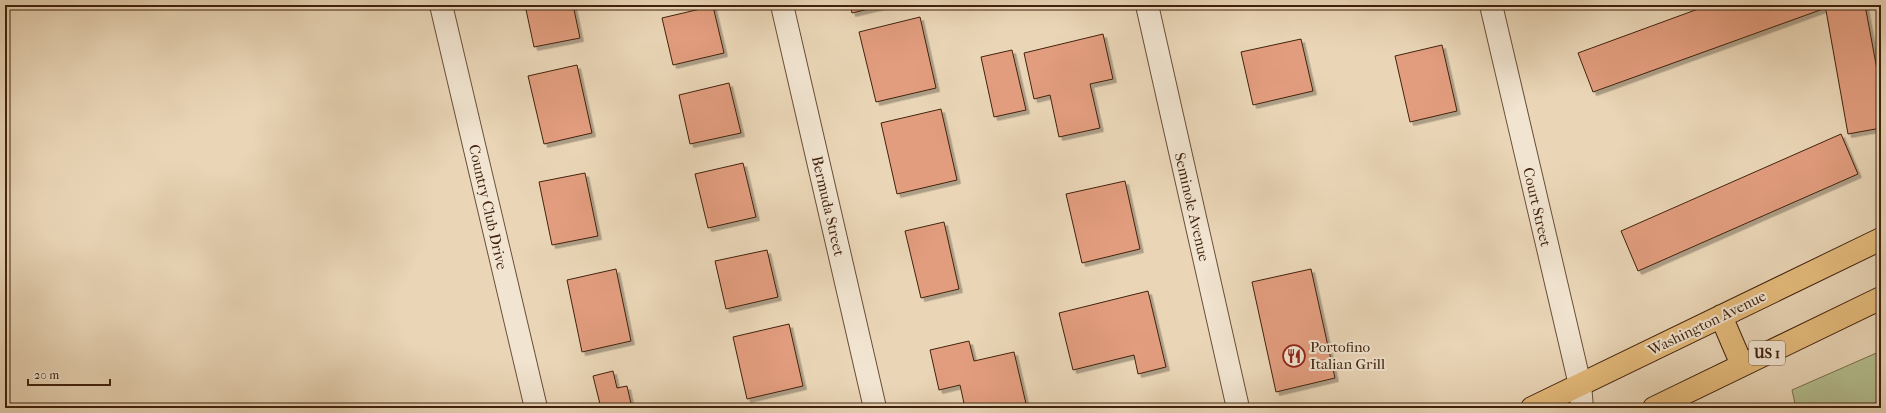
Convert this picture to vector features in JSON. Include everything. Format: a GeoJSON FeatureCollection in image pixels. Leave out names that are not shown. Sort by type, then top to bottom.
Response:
{"type":"FeatureCollection","features":[{"type":"Feature","properties":{"kind":"main road","name":"Washington Avenue"},"geometry":{"type":"LineString","coordinates":[[1532,408],[1881,239]]}},
{"type":"Feature","properties":{"kind":"main road","name":"US 1"},"geometry":{"type":"LineString","coordinates":[[1654,408],[1881,298]]}},
{"type":"Feature","properties":{"kind":"main road"},"geometry":{"type":"LineString","coordinates":[[1721,316],[1742,365]]}},
{"type":"Feature","properties":{"kind":"street","name":"Country Club Drive"},"geometry":{"type":"LineString","coordinates":[[440,5],[536,408]]}},
{"type":"Feature","properties":{"kind":"street","name":"Bermuda Street"},"geometry":{"type":"LineString","coordinates":[[782,5],[875,408]]}},
{"type":"Feature","properties":{"kind":"street","name":"Seminole Avenue"},"geometry":{"type":"LineString","coordinates":[[1147,5],[1238,408]]}},
{"type":"Feature","properties":{"kind":"street","name":"Court Street"},"geometry":{"type":"LineString","coordinates":[[1491,5],[1580,385],[1582,408]]}},
{"type":"Feature","properties":{"kind":"green space"},"geometry":{"type":"Polygon","coordinates":[[[1881,351],[1881,408],[1796,408],[1792,390],[1881,351]]]}},
{"type":"Feature","properties":{"kind":"building"},"geometry":{"type":"Polygon","coordinates":[[[525,5],[573,5],[580,38],[534,47],[525,5]]]}},
{"type":"Feature","properties":{"kind":"building"},"geometry":{"type":"Polygon","coordinates":[[[850,5],[886,5],[852,13],[850,5]]]}},
{"type":"Feature","properties":{"kind":"building"},"geometry":{"type":"Polygon","coordinates":[[[1709,5],[1822,5],[1823,9],[1593,92],[1578,53],[1709,5]]]}},
{"type":"Feature","properties":{"kind":"building"},"geometry":{"type":"Polygon","coordinates":[[[1825,5],[1865,5],[1881,91],[1881,128],[1848,134],[1825,5]]]}},
{"type":"Feature","properties":{"kind":"building"},"geometry":{"type":"Polygon","coordinates":[[[713,6],[724,53],[673,65],[662,18],[713,6]]]}},
{"type":"Feature","properties":{"kind":"building"},"geometry":{"type":"Polygon","coordinates":[[[920,17],[936,88],[876,102],[859,32],[920,17]]]}},
{"type":"Feature","properties":{"kind":"building"},"geometry":{"type":"Polygon","coordinates":[[[1103,34],[1113,79],[1090,84],[1100,128],[1059,137],[1050,95],[1034,99],[1024,53],[1103,34]]]}},
{"type":"Feature","properties":{"kind":"building"},"geometry":{"type":"Polygon","coordinates":[[[1301,39],[1313,91],[1253,105],[1241,52],[1301,39]]]}},
{"type":"Feature","properties":{"kind":"building"},"geometry":{"type":"Polygon","coordinates":[[[1442,45],[1457,111],[1410,122],[1395,56],[1442,45]]]}},
{"type":"Feature","properties":{"kind":"building"},"geometry":{"type":"Polygon","coordinates":[[[1012,50],[1026,110],[994,117],[981,57],[1012,50]]]}},
{"type":"Feature","properties":{"kind":"building"},"geometry":{"type":"Polygon","coordinates":[[[577,65],[592,133],[544,144],[528,76],[577,65]]]}},
{"type":"Feature","properties":{"kind":"building"},"geometry":{"type":"Polygon","coordinates":[[[729,83],[741,133],[690,144],[679,95],[729,83]]]}},
{"type":"Feature","properties":{"kind":"building"},"geometry":{"type":"Polygon","coordinates":[[[941,109],[957,180],[897,194],[881,123],[941,109]]]}},
{"type":"Feature","properties":{"kind":"building"},"geometry":{"type":"Polygon","coordinates":[[[1841,134],[1858,174],[1638,271],[1621,231],[1841,134]]]}},
{"type":"Feature","properties":{"kind":"building"},"geometry":{"type":"Polygon","coordinates":[[[743,163],[756,217],[708,228],[695,174],[743,163]]]}},
{"type":"Feature","properties":{"kind":"building"},"geometry":{"type":"Polygon","coordinates":[[[585,173],[598,236],[552,245],[539,182],[585,173]]]}},
{"type":"Feature","properties":{"kind":"building"},"geometry":{"type":"Polygon","coordinates":[[[1125,181],[1140,249],[1082,263],[1066,194],[1125,181]]]}},
{"type":"Feature","properties":{"kind":"building"},"geometry":{"type":"Polygon","coordinates":[[[944,222],[959,289],[921,298],[905,231],[944,222]]]}},
{"type":"Feature","properties":{"kind":"building"},"geometry":{"type":"Polygon","coordinates":[[[767,250],[778,297],[726,309],[715,261],[767,250]]]}},
{"type":"Feature","properties":{"kind":"building"},"geometry":{"type":"Polygon","coordinates":[[[616,269],[631,341],[582,352],[567,280],[616,269]]]}},
{"type":"Feature","properties":{"kind":"building"},"geometry":{"type":"Polygon","coordinates":[[[1311,269],[1335,378],[1276,392],[1252,282],[1311,269]]]}},
{"type":"Feature","properties":{"kind":"building"},"geometry":{"type":"Polygon","coordinates":[[[1148,291],[1166,367],[1138,374],[1134,355],[1073,370],[1059,313],[1148,291]]]}},
{"type":"Feature","properties":{"kind":"building"},"geometry":{"type":"Polygon","coordinates":[[[789,324],[803,386],[747,399],[733,337],[789,324]]]}},
{"type":"Feature","properties":{"kind":"building"},"geometry":{"type":"Polygon","coordinates":[[[969,341],[974,361],[1014,352],[1027,408],[965,408],[960,385],[939,390],[930,350],[969,341]]]}},
{"type":"Feature","properties":{"kind":"building"},"geometry":{"type":"Polygon","coordinates":[[[613,371],[617,388],[627,386],[632,408],[601,408],[593,376],[613,371]]]}},
{"type":"Feature","properties":{"kind":"place","name":"Portofino Italian Grill"},"geometry":{"type":"Point","coordinates":[1294,356]}}]}
